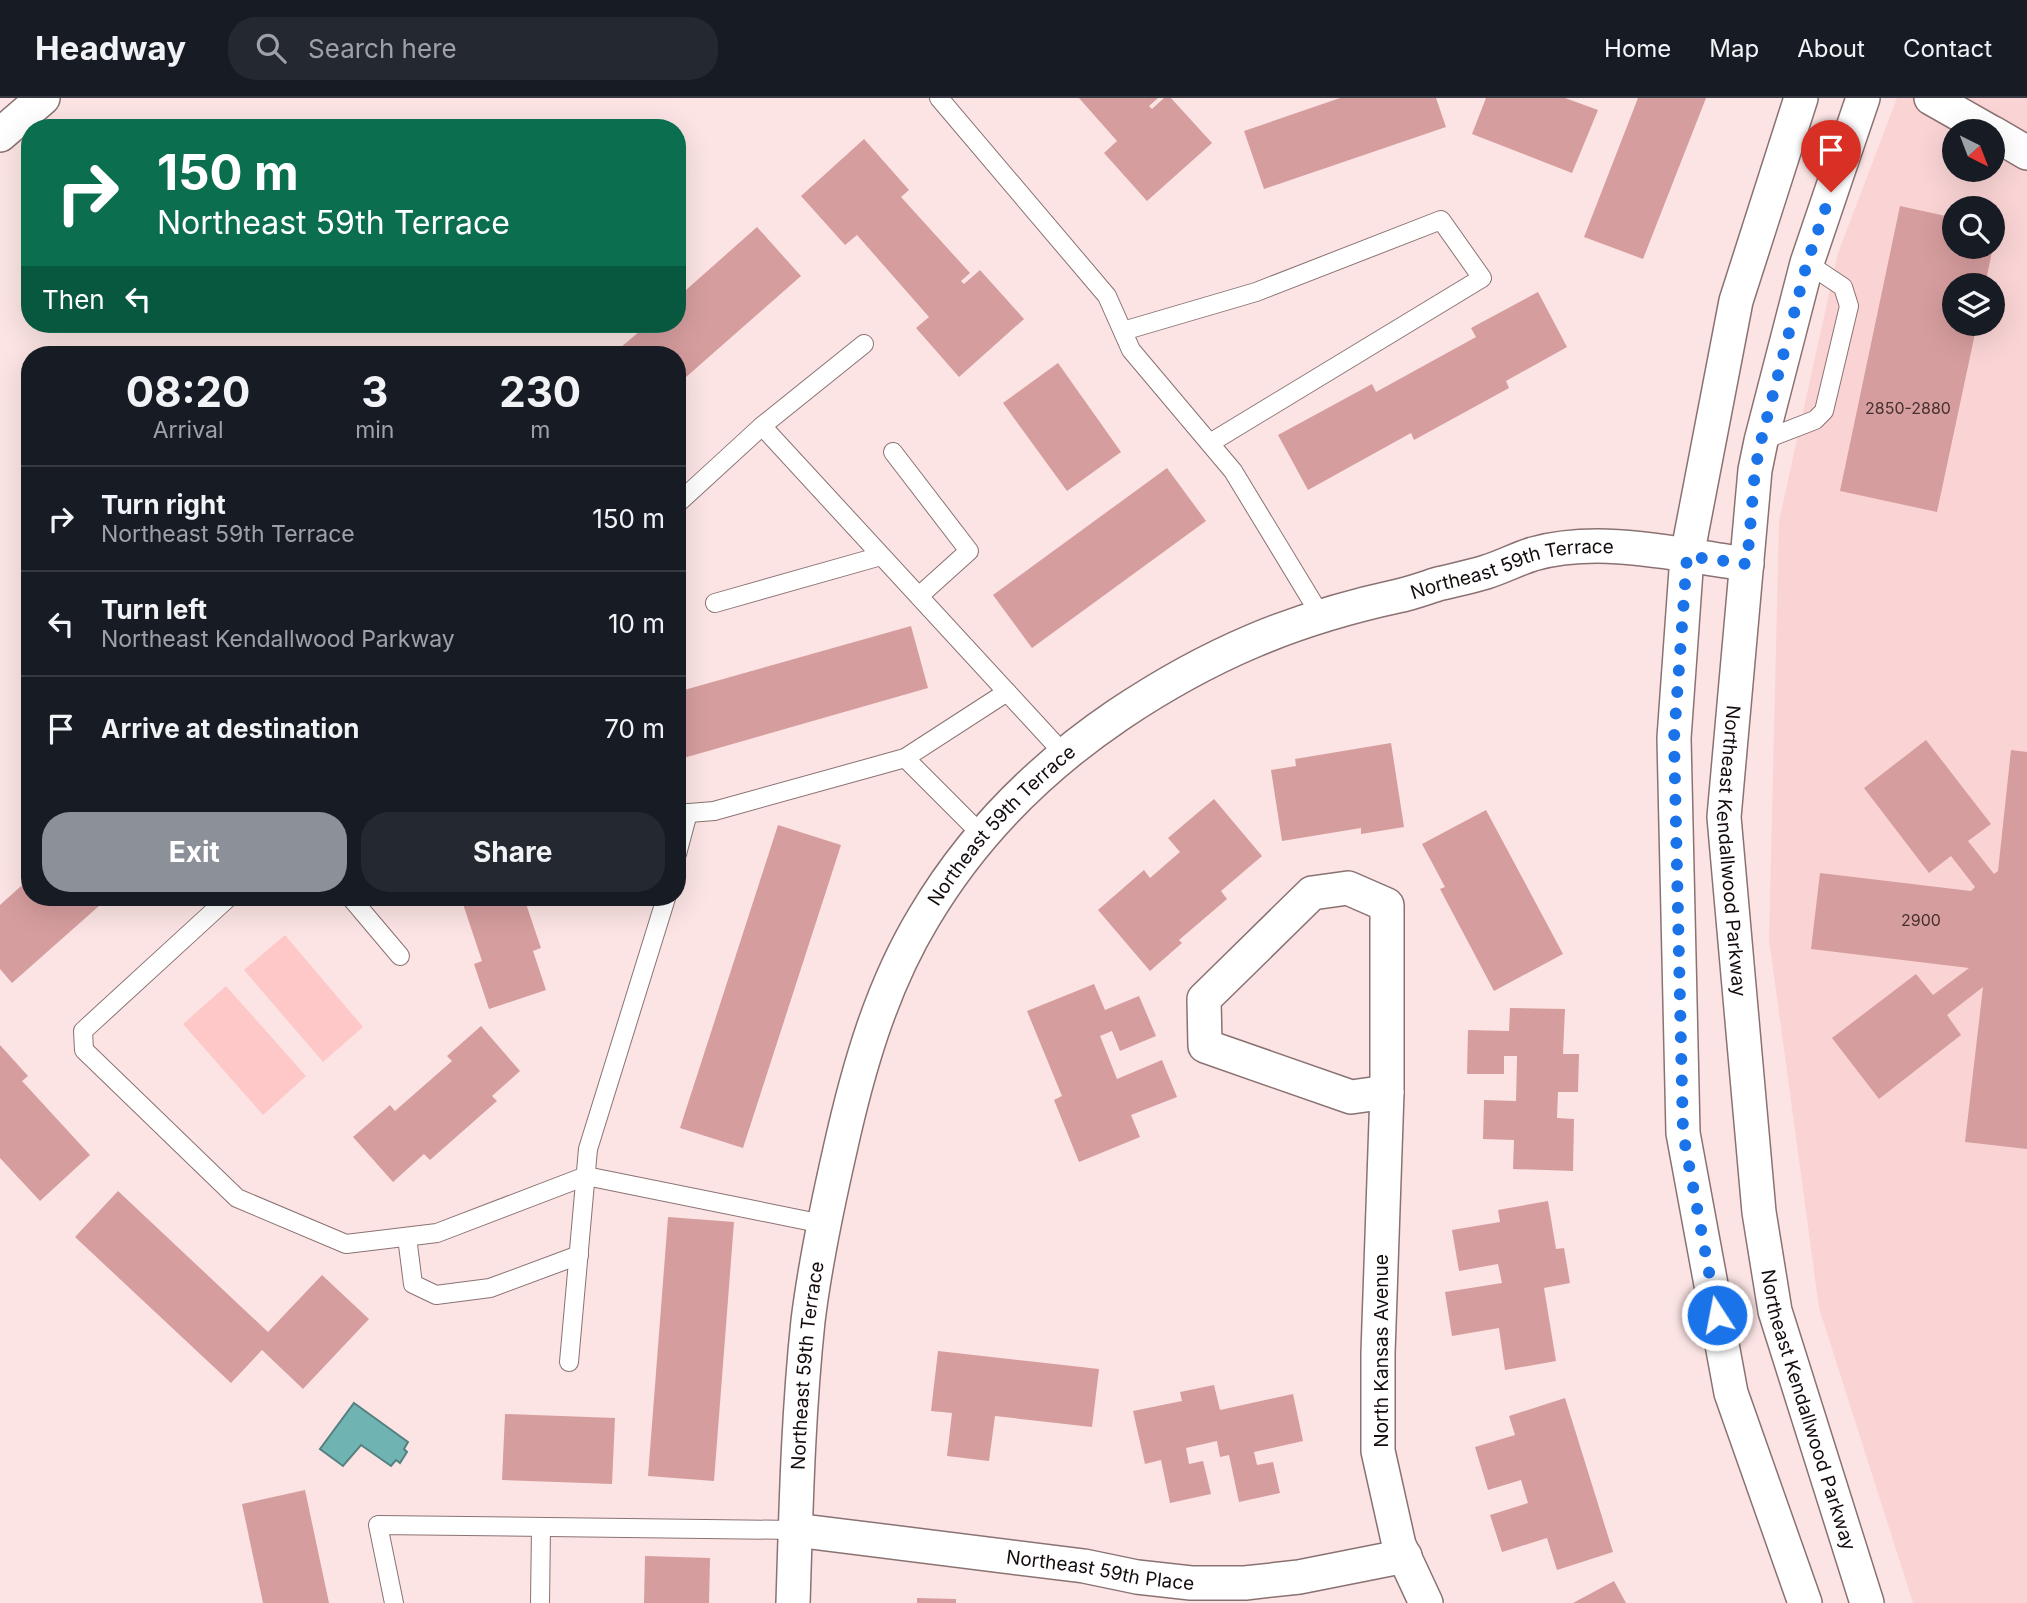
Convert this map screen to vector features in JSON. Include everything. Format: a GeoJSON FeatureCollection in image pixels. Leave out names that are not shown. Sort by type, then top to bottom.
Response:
{"type":"FeatureCollection","features":[{"type":"Feature","properties":{"kind":"street"},"geometry":{"type":"LineString","coordinates":[[0,135],[43,98]]}},
{"type":"Feature","properties":{"kind":"street"},"geometry":{"type":"LineString","coordinates":[[1801,98],[1736,301],[1687,556],[1674,738],[1683,1133],[1731,1393],[1805,1603]]}},
{"type":"Feature","properties":{"kind":"street","name":"Northeast Kendallwood Parkway"},"geometry":{"type":"LineString","coordinates":[[1863,98],[1807,263],[1755,470],[1724,817],[1759,1212],[1775,1311],[1867,1603]]}},
{"type":"Feature","properties":{"kind":"street"},"geometry":{"type":"LineString","coordinates":[[1931,98],[1968,119]]}},
{"type":"Feature","properties":{"kind":"street"},"geometry":{"type":"LineString","coordinates":[[2006,141],[2027,153]]}},
{"type":"Feature","properties":{"kind":"street","name":"Northeast 59th Terrace"},"geometry":{"type":"LineString","coordinates":[[793,1603],[798,1439],[808,1319],[823,1224],[849,1108],[881,1005],[924,917],[960,864],[1000,815],[1045,770],[1095,731],[1164,685],[1229,650],[1274,630],[1488,572],[1534,554],[1587,546],[1645,549],[1747,564]]}},
{"type":"Feature","properties":{"kind":"street","name":"North Kansas Avenue"},"geometry":{"type":"LineString","coordinates":[[1387,1092],[1351,1097],[1205,1046],[1204,999],[1312,893],[1348,888],[1387,905],[1387,1092],[1378,1353],[1378,1451],[1399,1545],[1426,1603]]}},
{"type":"Feature","properties":{"kind":"street","name":"Northeast 59th Place"},"geometry":{"type":"LineString","coordinates":[[796,1530],[1084,1566],[1137,1577],[1191,1583],[1245,1583],[1299,1577],[1405,1556]]}},
{"type":"Feature","properties":{"kind":"lane"},"geometry":{"type":"LineString","coordinates":[[939,98],[1107,296],[1131,350],[1233,471],[1321,616]]}},
{"type":"Feature","properties":{"kind":"lane"},"geometry":{"type":"LineString","coordinates":[[1123,331],[1256,292],[1441,219],[1482,278],[1210,443]]}},
{"type":"Feature","properties":{"kind":"lane"},"geometry":{"type":"LineString","coordinates":[[1761,441],[1815,420],[1825,411],[1849,306],[1843,287],[1807,263]]}},
{"type":"Feature","properties":{"kind":"lane"},"geometry":{"type":"LineString","coordinates":[[686,495],[762,426],[864,344]]}},
{"type":"Feature","properties":{"kind":"lane"},"geometry":{"type":"LineString","coordinates":[[762,426],[1065,755]]}},
{"type":"Feature","properties":{"kind":"lane"},"geometry":{"type":"LineString","coordinates":[[893,452],[968,551],[919,596]]}},
{"type":"Feature","properties":{"kind":"lane"},"geometry":{"type":"LineString","coordinates":[[715,603],[881,556]]}},
{"type":"Feature","properties":{"kind":"lane"},"geometry":{"type":"LineString","coordinates":[[686,814],[714,811],[905,758],[1007,692]]}},
{"type":"Feature","properties":{"kind":"lane"},"geometry":{"type":"LineString","coordinates":[[905,758],[983,836]]}},
{"type":"Feature","properties":{"kind":"lane"},"geometry":{"type":"LineString","coordinates":[[219,906],[83,1031],[84,1050],[237,1198],[346,1244],[437,1233],[586,1176],[823,1224]]}},
{"type":"Feature","properties":{"kind":"lane"},"geometry":{"type":"LineString","coordinates":[[358,906],[400,956]]}},
{"type":"Feature","properties":{"kind":"lane"},"geometry":{"type":"LineString","coordinates":[[569,1362],[588,1149],[664,906]]}},
{"type":"Feature","properties":{"kind":"lane"},"geometry":{"type":"LineString","coordinates":[[407,1237],[413,1284],[436,1295],[490,1288],[579,1255]]}},
{"type":"Feature","properties":{"kind":"lane"},"geometry":{"type":"LineString","coordinates":[[394,1603],[378,1525],[796,1530]]}},
{"type":"Feature","properties":{"kind":"lane"},"geometry":{"type":"LineString","coordinates":[[540,1603],[541,1527]]}},
{"type":"Feature","properties":{"kind":"shaded area"},"geometry":{"type":"Polygon","coordinates":[[[1897,98],[2027,98],[2027,1603],[1913,1603],[1819,1308],[1769,939],[1779,521],[1838,253],[1897,98]]]}},
{"type":"Feature","properties":{"kind":"shaded area"},"geometry":{"type":"Polygon","coordinates":[[[285,935],[363,1027],[323,1062],[244,970],[285,935]]]}},
{"type":"Feature","properties":{"kind":"shaded area"},"geometry":{"type":"Polygon","coordinates":[[[226,986],[306,1076],[263,1115],[183,1024],[226,986]]]}},
{"type":"Feature","properties":{"kind":"water"},"geometry":{"type":"Polygon","coordinates":[[[354,1403],[408,1442],[404,1449],[407,1452],[400,1463],[396,1460],[391,1466],[361,1445],[343,1466],[320,1449],[354,1403]]]}},
{"type":"Feature","properties":{"kind":"building"},"geometry":{"type":"Polygon","coordinates":[[[1079,98],[1158,98],[1149,106],[1152,109],[1164,98],[1171,98],[1212,143],[1147,201],[1104,153],[1117,141],[1079,98]]]}},
{"type":"Feature","properties":{"kind":"building"},"geometry":{"type":"Polygon","coordinates":[[[1340,98],[1436,98],[1446,127],[1264,189],[1244,131],[1340,98]]]}},
{"type":"Feature","properties":{"kind":"building"},"geometry":{"type":"Polygon","coordinates":[[[1486,98],[1565,98],[1598,110],[1572,173],[1472,134],[1486,98]]]}},
{"type":"Feature","properties":{"kind":"building"},"geometry":{"type":"Polygon","coordinates":[[[1638,98],[1706,98],[1643,259],[1584,237],[1638,98]]]}},
{"type":"Feature","properties":{"kind":"building"},"geometry":{"type":"Polygon","coordinates":[[[864,139],[909,190],[901,197],[970,273],[961,281],[964,284],[980,270],[1024,319],[959,377],[916,328],[929,317],[857,235],[845,245],[801,196],[864,139]]]}},
{"type":"Feature","properties":{"kind":"building"},"geometry":{"type":"Polygon","coordinates":[[[1900,206],[1942,215],[1942,259],[1990,259],[1988,273],[1942,273],[1942,336],[1974,336],[1937,512],[1840,491],[1900,206]]]}},
{"type":"Feature","properties":{"kind":"building"},"geometry":{"type":"Polygon","coordinates":[[[757,227],[801,276],[686,377],[686,346],[622,346],[638,333],[686,333],[686,290],[757,227]]]}},
{"type":"Feature","properties":{"kind":"building"},"geometry":{"type":"Polygon","coordinates":[[[1538,292],[1567,347],[1506,381],[1509,388],[1414,440],[1411,433],[1308,490],[1278,435],[1372,384],[1376,392],[1476,337],[1471,328],[1538,292]]]}},
{"type":"Feature","properties":{"kind":"building"},"geometry":{"type":"Polygon","coordinates":[[[1058,363],[1121,452],[1067,491],[1003,403],[1058,363]]]}},
{"type":"Feature","properties":{"kind":"building"},"geometry":{"type":"Polygon","coordinates":[[[1167,468],[1206,521],[1032,648],[993,595],[1167,468]]]}},
{"type":"Feature","properties":{"kind":"building"},"geometry":{"type":"Polygon","coordinates":[[[911,626],[928,688],[686,757],[686,689],[911,626]]]}},
{"type":"Feature","properties":{"kind":"building"},"geometry":{"type":"Polygon","coordinates":[[[1926,740],[1991,824],[1968,841],[1994,874],[1998,871],[2011,750],[2027,752],[2027,1149],[1965,1142],[1983,987],[1947,1015],[1961,1035],[1879,1099],[1832,1038],[1916,974],[1933,995],[1969,968],[1811,949],[1820,873],[1971,891],[1975,887],[1951,856],[1929,873],[1864,788],[1926,740]]]}},
{"type":"Feature","properties":{"kind":"building"},"geometry":{"type":"Polygon","coordinates":[[[1391,743],[1404,827],[1361,834],[1361,828],[1282,841],[1271,770],[1296,766],[1295,759],[1391,743]]]}},
{"type":"Feature","properties":{"kind":"building"},"geometry":{"type":"Polygon","coordinates":[[[1214,799],[1262,856],[1221,891],[1227,899],[1179,940],[1182,943],[1150,971],[1098,910],[1144,870],[1150,878],[1180,852],[1168,838],[1214,799]]]}},
{"type":"Feature","properties":{"kind":"building"},"geometry":{"type":"Polygon","coordinates":[[[1486,810],[1563,954],[1494,991],[1440,889],[1445,887],[1422,844],[1486,810]]]}},
{"type":"Feature","properties":{"kind":"building"},"geometry":{"type":"Polygon","coordinates":[[[778,825],[841,845],[743,1148],[680,1128],[778,825]]]}},
{"type":"Feature","properties":{"kind":"building"},"geometry":{"type":"Polygon","coordinates":[[[21,886],[21,906],[99,906],[12,983],[0,969],[0,905],[21,886]]]}},
{"type":"Feature","properties":{"kind":"building"},"geometry":{"type":"Polygon","coordinates":[[[464,906],[527,906],[541,948],[533,951],[546,990],[489,1009],[474,964],[482,961],[464,906]]]}},
{"type":"Feature","properties":{"kind":"building"},"geometry":{"type":"Polygon","coordinates":[[[1094,984],[1105,1010],[1139,996],[1156,1036],[1120,1051],[1112,1031],[1100,1036],[1117,1079],[1162,1060],[1177,1097],[1131,1115],[1140,1137],[1079,1162],[1054,1100],[1062,1096],[1027,1011],[1094,984]]]}},
{"type":"Feature","properties":{"kind":"building"},"geometry":{"type":"Polygon","coordinates":[[[1510,1008],[1565,1009],[1563,1054],[1579,1054],[1578,1092],[1558,1092],[1557,1118],[1574,1119],[1573,1171],[1513,1169],[1514,1140],[1483,1139],[1484,1100],[1516,1101],[1517,1056],[1504,1056],[1504,1074],[1467,1074],[1468,1030],[1509,1031],[1510,1008]]]}},
{"type":"Feature","properties":{"kind":"building"},"geometry":{"type":"Polygon","coordinates":[[[481,1026],[520,1071],[492,1096],[497,1101],[430,1160],[424,1154],[393,1182],[353,1137],[390,1105],[395,1111],[452,1061],[447,1056],[481,1026]]]}},
{"type":"Feature","properties":{"kind":"building"},"geometry":{"type":"Polygon","coordinates":[[[0,1045],[28,1076],[22,1081],[90,1155],[40,1201],[0,1158],[0,1045]]]}},
{"type":"Feature","properties":{"kind":"building"},"geometry":{"type":"Polygon","coordinates":[[[118,1191],[268,1332],[322,1275],[369,1319],[303,1389],[262,1350],[231,1383],[75,1237],[118,1191]]]}},
{"type":"Feature","properties":{"kind":"building"},"geometry":{"type":"Polygon","coordinates":[[[1548,1201],[1556,1249],[1564,1248],[1570,1283],[1544,1288],[1556,1361],[1505,1370],[1499,1328],[1452,1336],[1445,1292],[1502,1283],[1498,1264],[1459,1271],[1452,1230],[1500,1222],[1498,1210],[1548,1201]]]}},
{"type":"Feature","properties":{"kind":"building"},"geometry":{"type":"Polygon","coordinates":[[[668,1217],[734,1222],[714,1481],[648,1476],[668,1217]]]}},
{"type":"Feature","properties":{"kind":"building"},"geometry":{"type":"Polygon","coordinates":[[[938,1351],[1099,1369],[1092,1427],[995,1416],[989,1461],[947,1456],[952,1413],[931,1411],[938,1351]]]}},
{"type":"Feature","properties":{"kind":"building"},"geometry":{"type":"Polygon","coordinates":[[[1214,1385],[1220,1410],[1293,1394],[1303,1441],[1254,1452],[1257,1465],[1273,1462],[1280,1493],[1239,1502],[1229,1455],[1220,1457],[1217,1441],[1186,1448],[1189,1464],[1203,1461],[1211,1494],[1170,1503],[1161,1460],[1145,1464],[1133,1411],[1182,1401],[1180,1392],[1214,1385]]]}},
{"type":"Feature","properties":{"kind":"building"},"geometry":{"type":"Polygon","coordinates":[[[1565,1398],[1613,1552],[1557,1570],[1547,1538],[1502,1552],[1490,1515],[1528,1503],[1521,1480],[1488,1490],[1475,1447],[1515,1435],[1509,1416],[1565,1398]]]}},
{"type":"Feature","properties":{"kind":"building"},"geometry":{"type":"Polygon","coordinates":[[[505,1414],[615,1418],[612,1484],[502,1480],[505,1414]]]}},
{"type":"Feature","properties":{"kind":"building"},"geometry":{"type":"Polygon","coordinates":[[[305,1490],[329,1603],[263,1603],[242,1504],[305,1490]]]}},
{"type":"Feature","properties":{"kind":"building"},"geometry":{"type":"Polygon","coordinates":[[[645,1556],[710,1558],[709,1603],[644,1603],[645,1556]]]}},
{"type":"Feature","properties":{"kind":"building"},"geometry":{"type":"Polygon","coordinates":[[[1614,1581],[1626,1603],[1573,1603],[1614,1581]]]}},
{"type":"Feature","properties":{"kind":"building"},"geometry":{"type":"Polygon","coordinates":[[[917,1598],[956,1599],[956,1603],[917,1603],[917,1598]]]}},
{"type":"Feature","properties":{"kind":"route"},"geometry":{"type":"LineString","coordinates":[[1717,1315],[1683,1133],[1674,738],[1687,556],[1747,564],[1755,470],[1761,441],[1807,263],[1831,192]]}}]}
